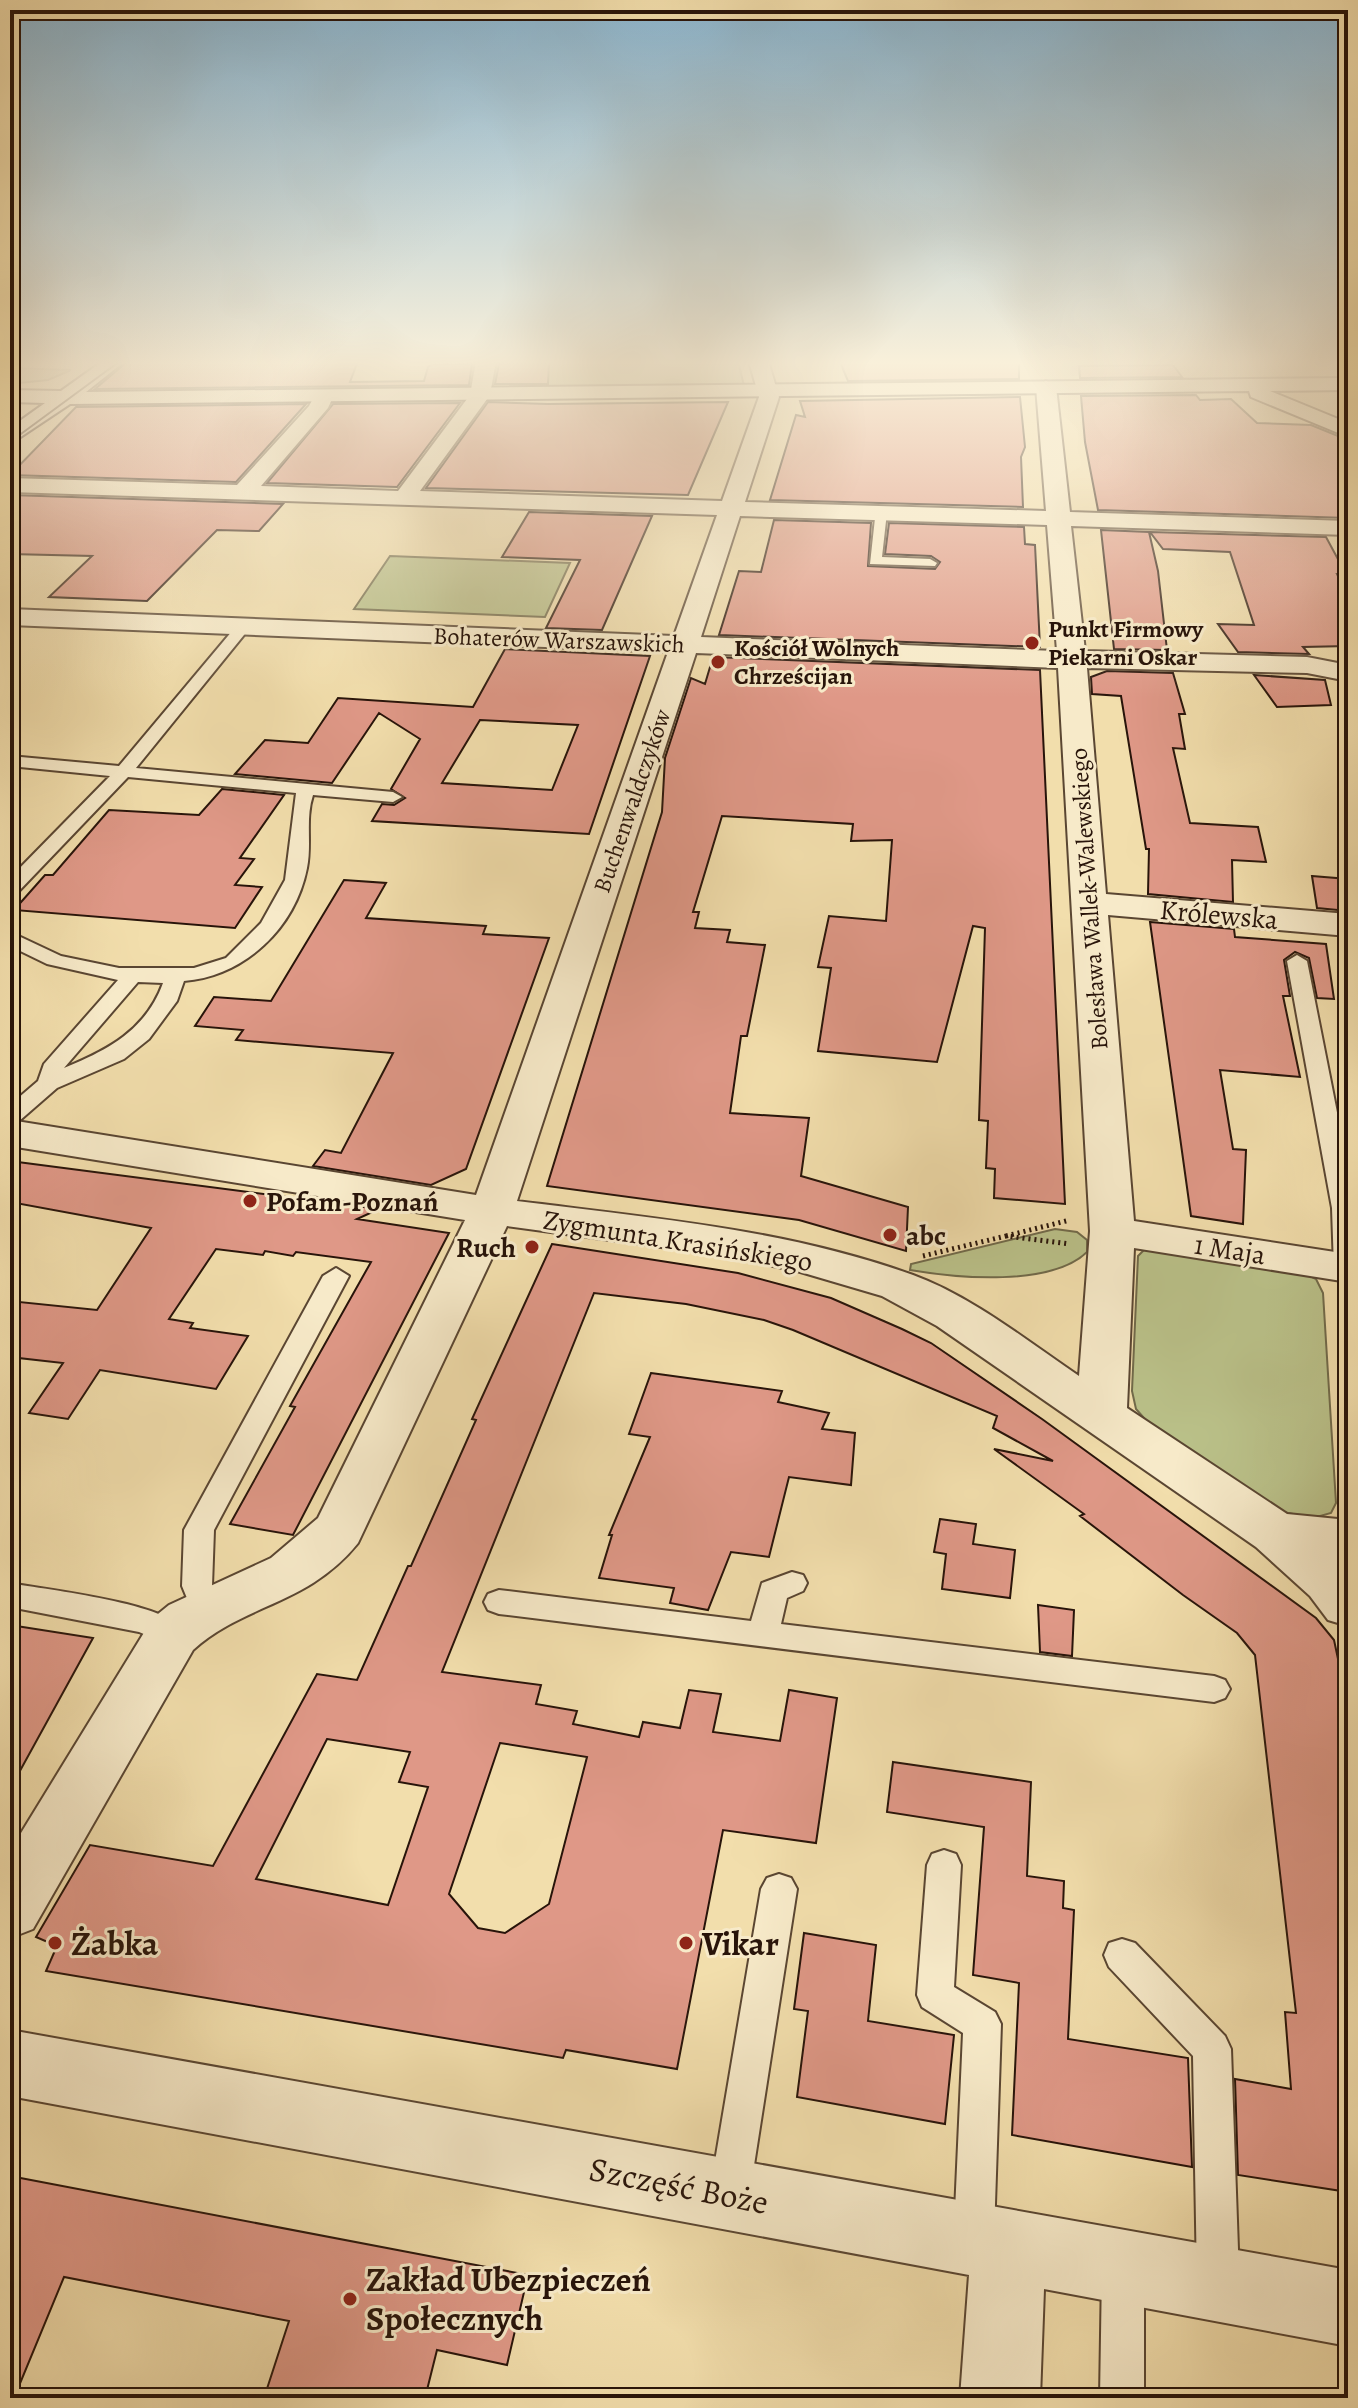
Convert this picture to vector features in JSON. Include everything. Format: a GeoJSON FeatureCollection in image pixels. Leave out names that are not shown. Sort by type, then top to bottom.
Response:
{"type":"FeatureCollection","features":[{"type":"Feature","properties":{"kind":"street"},"geometry":{"type":"LineString","coordinates":[[242,494],[260,473]]}},
{"type":"Feature","properties":{"kind":"street"},"geometry":{"type":"LineString","coordinates":[[403,499],[422,473]]}},
{"type":"Feature","properties":{"kind":"street","name":"Buchenwaldczyków"},"geometry":{"type":"LineString","coordinates":[[190,1623],[307,1564],[326,1548],[339,1529],[492,1211],[742,473]]}},
{"type":"Feature","properties":{"kind":"street","name":"Bolesława Wallek-Walewskiego"},"geometry":{"type":"LineString","coordinates":[[1055,473],[1072,660],[1089,903],[1102,1413]]}},
{"type":"Feature","properties":{"kind":"street"},"geometry":{"type":"LineString","coordinates":[[10,485],[1348,528]]}},
{"type":"Feature","properties":{"kind":"street","name":"Bohaterów Warszawskich"},"geometry":{"type":"LineString","coordinates":[[10,617],[685,646],[1307,665],[1348,673]]}},
{"type":"Feature","properties":{"kind":"street","name":"Królewska"},"geometry":{"type":"LineString","coordinates":[[1089,903],[1348,925]]}},
{"type":"Feature","properties":{"kind":"street","name":"Zygmunta Krasińskiego"},"geometry":{"type":"LineString","coordinates":[[10,1133],[492,1211],[720,1241],[804,1258],[898,1286],[954,1315],[1275,1533],[1329,1581],[1348,1605]]}},
{"type":"Feature","properties":{"kind":"street","name":"1 Maja"},"geometry":{"type":"LineString","coordinates":[[1096,1220],[1348,1274]]}},
{"type":"Feature","properties":{"kind":"street","name":"Zygmunta Krasińskiego"},"geometry":{"type":"LineString","coordinates":[[1275,1533],[1348,1540]]}},
{"type":"Feature","properties":{"kind":"street"},"geometry":{"type":"LineString","coordinates":[[10,1909],[190,1623]]}},
{"type":"Feature","properties":{"kind":"street","name":"Szczęść Boże"},"geometry":{"type":"LineString","coordinates":[[10,2063],[1348,2308]]}},
{"type":"Feature","properties":{"kind":"street"},"geometry":{"type":"LineString","coordinates":[[991,2243],[1000,2398]]}},
{"type":"Feature","properties":{"kind":"lane"},"geometry":{"type":"LineString","coordinates":[[881,512],[875,561],[930,563]]}},
{"type":"Feature","properties":{"kind":"lane"},"geometry":{"type":"LineString","coordinates":[[10,889],[123,772],[243,627]]}},
{"type":"Feature","properties":{"kind":"lane"},"geometry":{"type":"LineString","coordinates":[[10,761],[393,797]]}},
{"type":"Feature","properties":{"kind":"lane"},"geometry":{"type":"LineString","coordinates":[[10,938],[55,960],[135,973],[197,975],[231,964],[255,946],[294,879],[299,860],[296,821],[305,791]]}},
{"type":"Feature","properties":{"kind":"lane"},"geometry":{"type":"LineString","coordinates":[[1297,961],[1344,1208],[1348,1274]]}},
{"type":"Feature","properties":{"kind":"lane"},"geometry":{"type":"LineString","coordinates":[[49,1083],[52,1069],[135,973]]}},
{"type":"Feature","properties":{"kind":"lane"},"geometry":{"type":"LineString","coordinates":[[10,1117],[49,1083],[116,1054],[141,1034],[167,1001],[176,976]]}},
{"type":"Feature","properties":{"kind":"lane"},"geometry":{"type":"LineString","coordinates":[[10,1595],[145,1621],[190,1623],[197,1586],[199,1530],[336,1276]]}},
{"type":"Feature","properties":{"kind":"lane"},"geometry":{"type":"LineString","coordinates":[[764,1634],[773,1591],[792,1583]]}},
{"type":"Feature","properties":{"kind":"lane"},"geometry":{"type":"LineString","coordinates":[[499,1602],[1214,1689]]}},
{"type":"Feature","properties":{"kind":"lane"},"geometry":{"type":"LineString","coordinates":[[944,1865],[935,1995],[982,2024],[991,2243]]}},
{"type":"Feature","properties":{"kind":"lane"},"geometry":{"type":"LineString","coordinates":[[729,2195],[779,1889]]}},
{"type":"Feature","properties":{"kind":"lane"},"geometry":{"type":"LineString","coordinates":[[1122,1955],[1212,2049],[1218,2285]]}},
{"type":"Feature","properties":{"kind":"lane"},"geometry":{"type":"LineString","coordinates":[[1122,2398],[1123,2267]]}},
{"type":"Feature","properties":{"kind":"path"},"geometry":{"type":"LineString","coordinates":[[909,1260],[1071,1220],[1096,1220]]}},
{"type":"Feature","properties":{"kind":"green space"},"geometry":{"type":"Polygon","coordinates":[[[390,556],[570,563],[545,617],[354,609],[390,556]]]}},
{"type":"Feature","properties":{"kind":"green space"},"geometry":{"type":"Polygon","coordinates":[[[1055,1229],[1077,1232],[1087,1240],[1087,1252],[1051,1271],[1028,1275],[977,1277],[910,1270],[911,1264],[1055,1229]]]}},
{"type":"Feature","properties":{"kind":"green space"},"geometry":{"type":"Polygon","coordinates":[[[1145,1249],[1306,1274],[1316,1279],[1323,1293],[1336,1503],[1331,1513],[1313,1518],[1278,1511],[1151,1426],[1136,1409],[1132,1391],[1138,1256],[1145,1249]]]}},
{"type":"Feature","properties":{"kind":"building"},"geometry":{"type":"Polygon","coordinates":[[[12,473],[244,473],[236,482],[12,473]]]}},
{"type":"Feature","properties":{"kind":"building"},"geometry":{"type":"Polygon","coordinates":[[[275,473],[407,473],[397,487],[267,483],[275,473]]]}},
{"type":"Feature","properties":{"kind":"building"},"geometry":{"type":"Polygon","coordinates":[[[437,473],[697,473],[688,495],[426,488],[437,473]]]}},
{"type":"Feature","properties":{"kind":"building"},"geometry":{"type":"Polygon","coordinates":[[[778,473],[1022,473],[1023,507],[770,500],[778,473]]]}},
{"type":"Feature","properties":{"kind":"building"},"geometry":{"type":"Polygon","coordinates":[[[1091,473],[1348,473],[1348,518],[1098,510],[1091,473]]]}},
{"type":"Feature","properties":{"kind":"building"},"geometry":{"type":"Polygon","coordinates":[[[10,495],[283,504],[259,531],[217,530],[147,601],[49,597],[92,556],[10,554],[10,495]]]}},
{"type":"Feature","properties":{"kind":"building"},"geometry":{"type":"Polygon","coordinates":[[[529,512],[652,516],[602,630],[546,628],[580,560],[502,557],[529,512]]]}},
{"type":"Feature","properties":{"kind":"building"},"geometry":{"type":"Polygon","coordinates":[[[774,520],[871,523],[868,566],[935,569],[940,562],[931,556],[885,554],[889,523],[1024,527],[1025,544],[1035,545],[1040,647],[719,635],[739,571],[761,572],[774,520]]]}},
{"type":"Feature","properties":{"kind":"building"},"geometry":{"type":"Polygon","coordinates":[[[1101,530],[1149,532],[1158,571],[1167,650],[1114,649],[1101,530]]]}},
{"type":"Feature","properties":{"kind":"building"},"geometry":{"type":"Polygon","coordinates":[[[1150,532],[1326,537],[1346,574],[1337,574],[1348,597],[1348,646],[1303,647],[1309,654],[1238,652],[1218,624],[1254,625],[1230,552],[1163,549],[1150,532]]]}},
{"type":"Feature","properties":{"kind":"building"},"geometry":{"type":"Polygon","coordinates":[[[505,649],[650,656],[589,834],[372,821],[382,804],[394,805],[405,798],[391,789],[420,739],[379,713],[332,783],[235,774],[265,740],[308,743],[338,698],[473,707],[505,649]],[[480,720],[442,783],[552,790],[578,725],[480,720]]]}},
{"type":"Feature","properties":{"kind":"building"},"geometry":{"type":"Polygon","coordinates":[[[713,657],[1040,670],[1065,1204],[994,1198],[995,1169],[986,1168],[988,1121],[979,1120],[985,928],[973,926],[937,1062],[818,1051],[831,968],[818,967],[829,916],[886,921],[892,840],[851,841],[853,824],[722,816],[693,912],[699,912],[695,928],[730,930],[727,942],[765,945],[747,1036],[741,1036],[730,1113],[809,1118],[801,1176],[908,1207],[906,1251],[799,1220],[547,1186],[662,812],[665,758],[691,678],[705,684],[713,657]]]}},
{"type":"Feature","properties":{"kind":"building"},"geometry":{"type":"Polygon","coordinates":[[[1107,671],[1173,673],[1185,714],[1179,714],[1185,749],[1173,748],[1190,823],[1258,827],[1266,862],[1232,860],[1233,902],[1148,894],[1149,849],[1146,849],[1121,696],[1092,694],[1091,677],[1107,671]]]}},
{"type":"Feature","properties":{"kind":"building"},"geometry":{"type":"Polygon","coordinates":[[[1254,675],[1325,680],[1331,705],[1277,707],[1254,675]]]}},
{"type":"Feature","properties":{"kind":"building"},"geometry":{"type":"Polygon","coordinates":[[[222,789],[284,795],[240,858],[254,859],[235,885],[262,887],[235,928],[14,910],[45,875],[53,875],[109,810],[199,815],[222,789]]]}},
{"type":"Feature","properties":{"kind":"building"},"geometry":{"type":"Polygon","coordinates":[[[1312,876],[1348,879],[1348,911],[1317,908],[1312,876]]]}},
{"type":"Feature","properties":{"kind":"building"},"geometry":{"type":"Polygon","coordinates":[[[344,880],[386,883],[366,918],[486,926],[483,934],[549,938],[466,1169],[431,1185],[313,1166],[325,1150],[341,1153],[393,1053],[236,1040],[243,1030],[195,1026],[214,997],[271,1001],[344,880]]]}},
{"type":"Feature","properties":{"kind":"building"},"geometry":{"type":"Polygon","coordinates":[[[1150,922],[1234,929],[1235,937],[1326,944],[1334,999],[1317,998],[1309,958],[1295,952],[1284,960],[1290,996],[1283,996],[1300,1077],[1220,1070],[1233,1149],[1246,1150],[1243,1224],[1191,1216],[1150,922]]]}},
{"type":"Feature","properties":{"kind":"building"},"geometry":{"type":"Polygon","coordinates":[[[10,1161],[379,1209],[357,1219],[449,1233],[293,1535],[230,1524],[295,1407],[290,1406],[371,1262],[296,1252],[293,1256],[265,1251],[263,1255],[216,1249],[169,1319],[193,1323],[190,1328],[248,1336],[216,1389],[100,1370],[68,1419],[29,1413],[63,1363],[10,1357],[10,1301],[97,1310],[151,1228],[10,1202],[10,1161]]]}},
{"type":"Feature","properties":{"kind":"building"},"geometry":{"type":"Polygon","coordinates":[[[552,1244],[738,1273],[831,1298],[931,1343],[1042,1419],[1316,1618],[1334,1640],[1348,1706],[1348,2192],[1238,2175],[1235,2079],[1291,2089],[1285,2012],[1296,2013],[1255,1655],[1237,1633],[1080,1516],[1084,1514],[994,1449],[1053,1461],[993,1428],[997,1416],[793,1330],[764,1320],[686,1304],[594,1293],[442,1672],[541,1685],[536,1704],[577,1711],[573,1724],[639,1737],[643,1722],[680,1728],[689,1690],[721,1694],[713,1732],[780,1741],[789,1690],[837,1698],[816,1843],[723,1830],[677,2069],[566,2050],[563,2058],[46,1971],[57,1946],[36,1937],[90,1845],[213,1866],[317,1674],[357,1680],[476,1420],[472,1419],[552,1244]],[[327,1739],[256,1879],[388,1905],[428,1787],[399,1782],[410,1752],[327,1739]],[[500,1743],[449,1894],[478,1928],[505,1933],[549,1904],[587,1757],[500,1743]]]}},
{"type":"Feature","properties":{"kind":"building"},"geometry":{"type":"Polygon","coordinates":[[[651,1373],[782,1391],[778,1402],[829,1413],[822,1429],[855,1433],[851,1485],[789,1477],[769,1557],[731,1552],[708,1610],[670,1603],[674,1588],[599,1578],[612,1535],[609,1535],[650,1437],[629,1434],[651,1373]]]}},
{"type":"Feature","properties":{"kind":"building"},"geometry":{"type":"Polygon","coordinates":[[[940,1519],[976,1524],[973,1544],[1015,1550],[1010,1598],[942,1589],[946,1554],[934,1552],[940,1519]]]}},
{"type":"Feature","properties":{"kind":"building"},"geometry":{"type":"Polygon","coordinates":[[[1038,1605],[1074,1610],[1072,1656],[1040,1652],[1038,1605]]]}},
{"type":"Feature","properties":{"kind":"building"},"geometry":{"type":"Polygon","coordinates":[[[10,1625],[93,1638],[10,1789],[10,1625]]]}},
{"type":"Feature","properties":{"kind":"building"},"geometry":{"type":"Polygon","coordinates":[[[893,1762],[1031,1782],[1027,1876],[1064,1881],[1063,1908],[1074,1910],[1068,2039],[1188,2058],[1192,2167],[1012,2135],[1019,1983],[973,1975],[984,1827],[887,1812],[893,1762]]]}},
{"type":"Feature","properties":{"kind":"building"},"geometry":{"type":"Polygon","coordinates":[[[804,1933],[876,1945],[868,2021],[954,2035],[945,2124],[797,2097],[808,2011],[794,2009],[804,1933]]]}},
{"type":"Feature","properties":{"kind":"building","name":"Zakład Ubezpieczeń Społecznych"},"geometry":{"type":"Polygon","coordinates":[[[10,2176],[528,2275],[507,2365],[437,2350],[425,2398],[264,2398],[289,2321],[64,2277],[14,2398],[10,2398],[10,2176]]]}},
{"type":"Feature","properties":{"kind":"place","name":"Punkt Firmowy Piekarni Oskar"},"geometry":{"type":"Point","coordinates":[1032,643]}},
{"type":"Feature","properties":{"kind":"place","name":"Kościół Wolnych Chrześcijan"},"geometry":{"type":"Point","coordinates":[718,662]}},
{"type":"Feature","properties":{"kind":"place","name":"Pofam-Poznań"},"geometry":{"type":"Point","coordinates":[250,1201]}},
{"type":"Feature","properties":{"kind":"place","name":"abc"},"geometry":{"type":"Point","coordinates":[890,1235]}},
{"type":"Feature","properties":{"kind":"place","name":"Ruch"},"geometry":{"type":"Point","coordinates":[532,1247]}},
{"type":"Feature","properties":{"kind":"place","name":"Żabka"},"geometry":{"type":"Point","coordinates":[55,1943]}},
{"type":"Feature","properties":{"kind":"place","name":"Vikar"},"geometry":{"type":"Point","coordinates":[686,1943]}},
{"type":"Feature","properties":{"kind":"place","name":"Zakład Ubezpieczeń Społecznych"},"geometry":{"type":"Point","coordinates":[350,2299]}}]}
